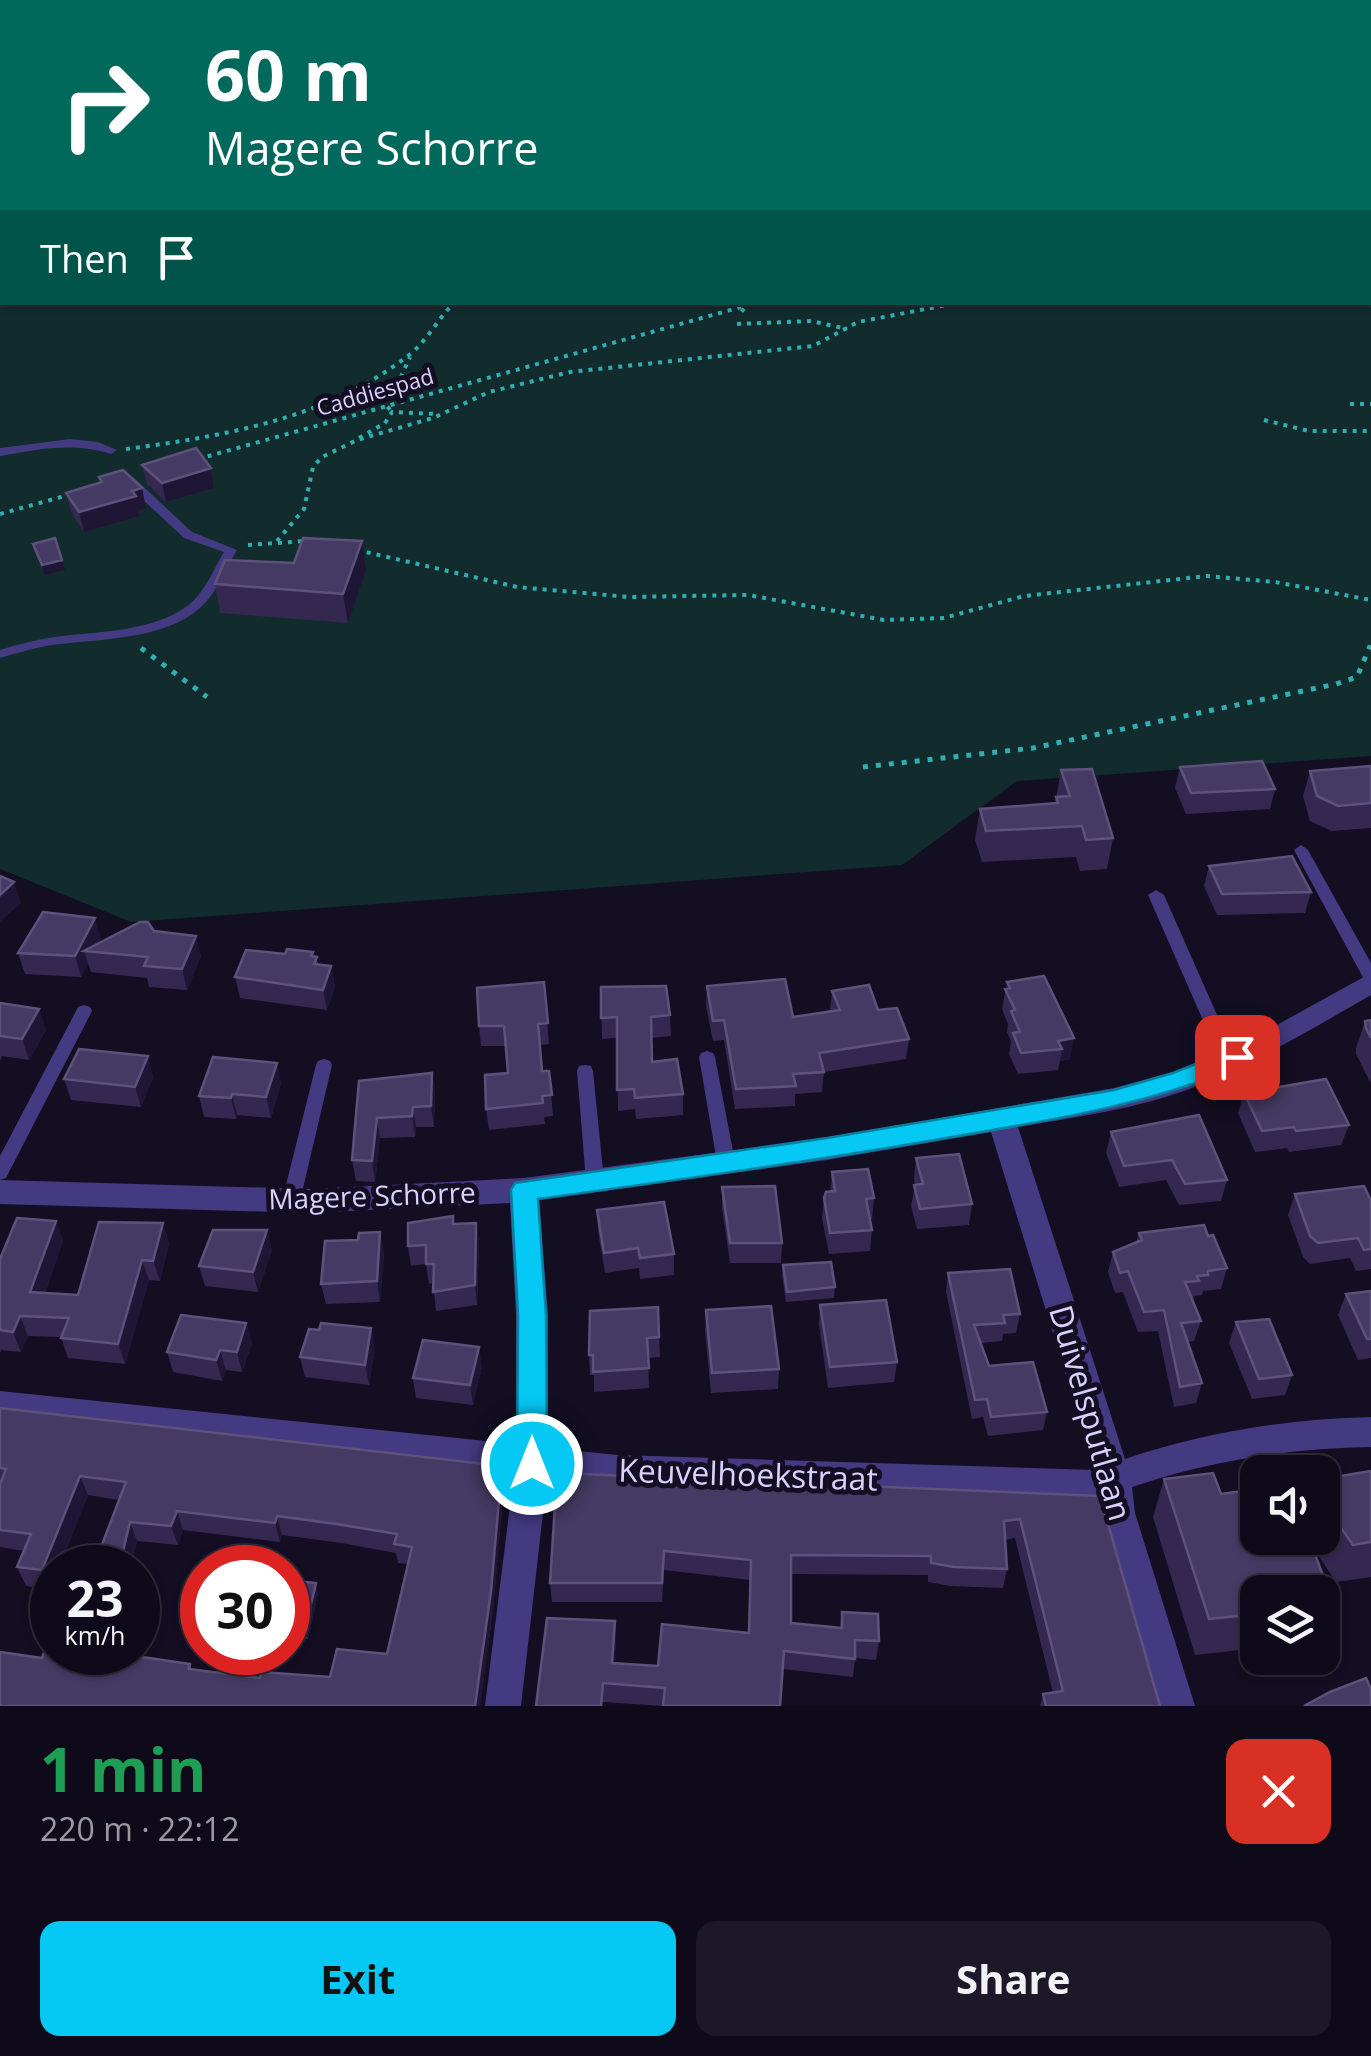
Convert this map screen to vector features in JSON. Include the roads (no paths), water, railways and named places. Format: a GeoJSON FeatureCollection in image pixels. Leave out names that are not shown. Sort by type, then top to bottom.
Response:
{"type":"FeatureCollection","features":[{"type":"Feature","properties":{"kind":"street","name":"Magere Schorre"},"geometry":{"type":"LineString","coordinates":[[0,1192],[291,1201],[524,1190],[1002,1120],[1114,1100],[1180,1081],[1237,1057],[1371,980]]}},
{"type":"Feature","properties":{"kind":"street","name":"Duivelsputlaan"},"geometry":{"type":"LineString","coordinates":[[1002,1120],[1114,1476],[1118,1512],[1176,1706]]}},
{"type":"Feature","properties":{"kind":"street"},"geometry":{"type":"LineString","coordinates":[[503,1706],[532,1464],[532,1315],[524,1190]]}},
{"type":"Feature","properties":{"kind":"street","name":"Keuvelhoekstraat"},"geometry":{"type":"LineString","coordinates":[[0,1405],[532,1464],[1090,1488],[1114,1476],[1255,1443],[1334,1432],[1371,1432]]}},
{"type":"Feature","properties":{"kind":"lane"},"geometry":{"type":"LineString","coordinates":[[0,452],[70,442],[96,444],[111,450]]}},
{"type":"Feature","properties":{"kind":"lane"},"geometry":{"type":"LineString","coordinates":[[0,654],[55,638],[117,634],[176,619],[196,606],[230,550],[188,535],[128,479]]}},
{"type":"Feature","properties":{"kind":"lane"},"geometry":{"type":"LineString","coordinates":[[1302,850],[1371,980]]}},
{"type":"Feature","properties":{"kind":"lane"},"geometry":{"type":"LineString","coordinates":[[1156,895],[1214,1027],[1237,1057]]}},
{"type":"Feature","properties":{"kind":"lane"},"geometry":{"type":"LineString","coordinates":[[0,1173],[84,1010]]}},
{"type":"Feature","properties":{"kind":"lane"},"geometry":{"type":"LineString","coordinates":[[708,1057],[726,1162]]}},
{"type":"Feature","properties":{"kind":"lane"},"geometry":{"type":"LineString","coordinates":[[291,1201],[324,1065]]}},
{"type":"Feature","properties":{"kind":"lane"},"geometry":{"type":"LineString","coordinates":[[585,1071],[596,1180]]}}]}
